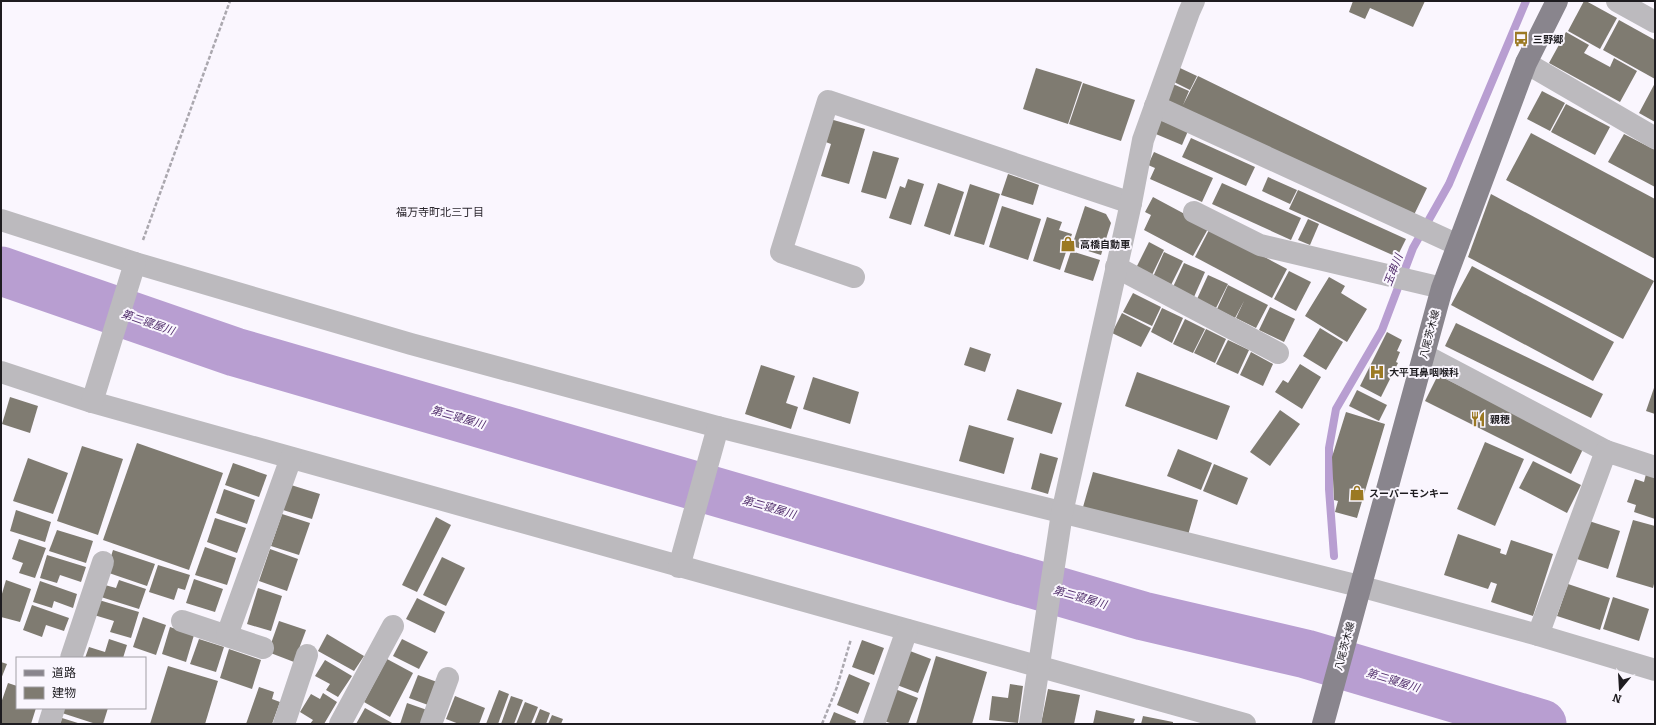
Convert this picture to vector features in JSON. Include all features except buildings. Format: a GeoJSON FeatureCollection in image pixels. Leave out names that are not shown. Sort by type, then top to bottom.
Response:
{"type":"FeatureCollection","features":[{"type":"Feature","properties":{"kind":"main road","name":"八尾茨木線"},"geometry":{"type":"LineString","coordinates":[[1323,724],[1442,288],[1526,63],[1556,1]]}},
{"type":"Feature","properties":{"kind":"street"},"geometry":{"type":"LineString","coordinates":[[1030,724],[1062,513],[1131,203],[1142,140],[1194,1]]}},
{"type":"Feature","properties":{"kind":"street"},"geometry":{"type":"LineString","coordinates":[[1617,1],[1655,22]]}},
{"type":"Feature","properties":{"kind":"street"},"geometry":{"type":"LineString","coordinates":[[1526,63],[1655,138]]}},
{"type":"Feature","properties":{"kind":"street"},"geometry":{"type":"LineString","coordinates":[[854,277],[781,252],[828,101],[1131,203]]}},
{"type":"Feature","properties":{"kind":"street"},"geometry":{"type":"LineString","coordinates":[[1155,106],[1458,245]]}},
{"type":"Feature","properties":{"kind":"street"},"geometry":{"type":"LineString","coordinates":[[1194,212],[1260,245],[1442,288]]}},
{"type":"Feature","properties":{"kind":"street"},"geometry":{"type":"LineString","coordinates":[[1,220],[135,263],[411,344],[718,427],[1062,513],[1358,592],[1538,634],[1655,670]]}},
{"type":"Feature","properties":{"kind":"street"},"geometry":{"type":"LineString","coordinates":[[92,402],[135,263]]}},
{"type":"Feature","properties":{"kind":"street"},"geometry":{"type":"LineString","coordinates":[[1116,267],[1278,353]]}},
{"type":"Feature","properties":{"kind":"street"},"geometry":{"type":"LineString","coordinates":[[1424,355],[1606,451],[1655,467]]}},
{"type":"Feature","properties":{"kind":"street"},"geometry":{"type":"LineString","coordinates":[[1,372],[92,402],[1245,724]]}},
{"type":"Feature","properties":{"kind":"street"},"geometry":{"type":"LineString","coordinates":[[679,567],[718,427]]}},
{"type":"Feature","properties":{"kind":"street"},"geometry":{"type":"LineString","coordinates":[[1538,634],[1606,451]]}},
{"type":"Feature","properties":{"kind":"street"},"geometry":{"type":"LineString","coordinates":[[227,635],[291,458]]}},
{"type":"Feature","properties":{"kind":"street"},"geometry":{"type":"LineString","coordinates":[[71,657],[103,562]]}},
{"type":"Feature","properties":{"kind":"street"},"geometry":{"type":"LineString","coordinates":[[182,621],[263,648]]}},
{"type":"Feature","properties":{"kind":"street"},"geometry":{"type":"LineString","coordinates":[[340,724],[393,626]]}},
{"type":"Feature","properties":{"kind":"street"},"geometry":{"type":"LineString","coordinates":[[874,724],[907,630]]}},
{"type":"Feature","properties":{"kind":"street"},"geometry":{"type":"LineString","coordinates":[[284,724],[307,655]]}},
{"type":"Feature","properties":{"kind":"street"},"geometry":{"type":"LineString","coordinates":[[432,724],[448,678]]}},
{"type":"Feature","properties":{"kind":"street"},"geometry":{"type":"LineString","coordinates":[[49,724],[54,709]]}},
{"type":"Feature","properties":{"kind":"path"},"geometry":{"type":"LineString","coordinates":[[135,263],[230,1]]}},
{"type":"Feature","properties":{"kind":"path"},"geometry":{"type":"LineString","coordinates":[[822,724],[837,687],[857,616]]}},
{"type":"Feature","properties":{"kind":"waterway","name":"玉串川"},"geometry":{"type":"LineString","coordinates":[[1334,556],[1329,489],[1329,448],[1336,409],[1382,330],[1413,248],[1449,184],[1526,1]]}},
{"type":"Feature","properties":{"kind":"waterway","name":"第二寝屋川"},"geometry":{"type":"LineString","coordinates":[[1,271],[235,352],[1143,616],[1306,654],[1542,724]]}},
{"type":"Feature","properties":{"kind":"place","name":"三野郷"},"geometry":{"type":"Point","coordinates":[1521,39]}},
{"type":"Feature","properties":{"kind":"place","name":"高橋自動車"},"geometry":{"type":"Point","coordinates":[1068,244]}},
{"type":"Feature","properties":{"kind":"place","name":"大平耳鼻咽喉科"},"geometry":{"type":"Point","coordinates":[1377,372]}},
{"type":"Feature","properties":{"kind":"place","name":"親穂"},"geometry":{"type":"Point","coordinates":[1478,419]}},
{"type":"Feature","properties":{"kind":"place","name":"スーパーモンキー"},"geometry":{"type":"Point","coordinates":[1357,493]}},
{"type":"Feature","properties":{"kind":"district","name":"福万寺町北三丁目"},"geometry":{"type":"Point","coordinates":[440,212]}}]}
